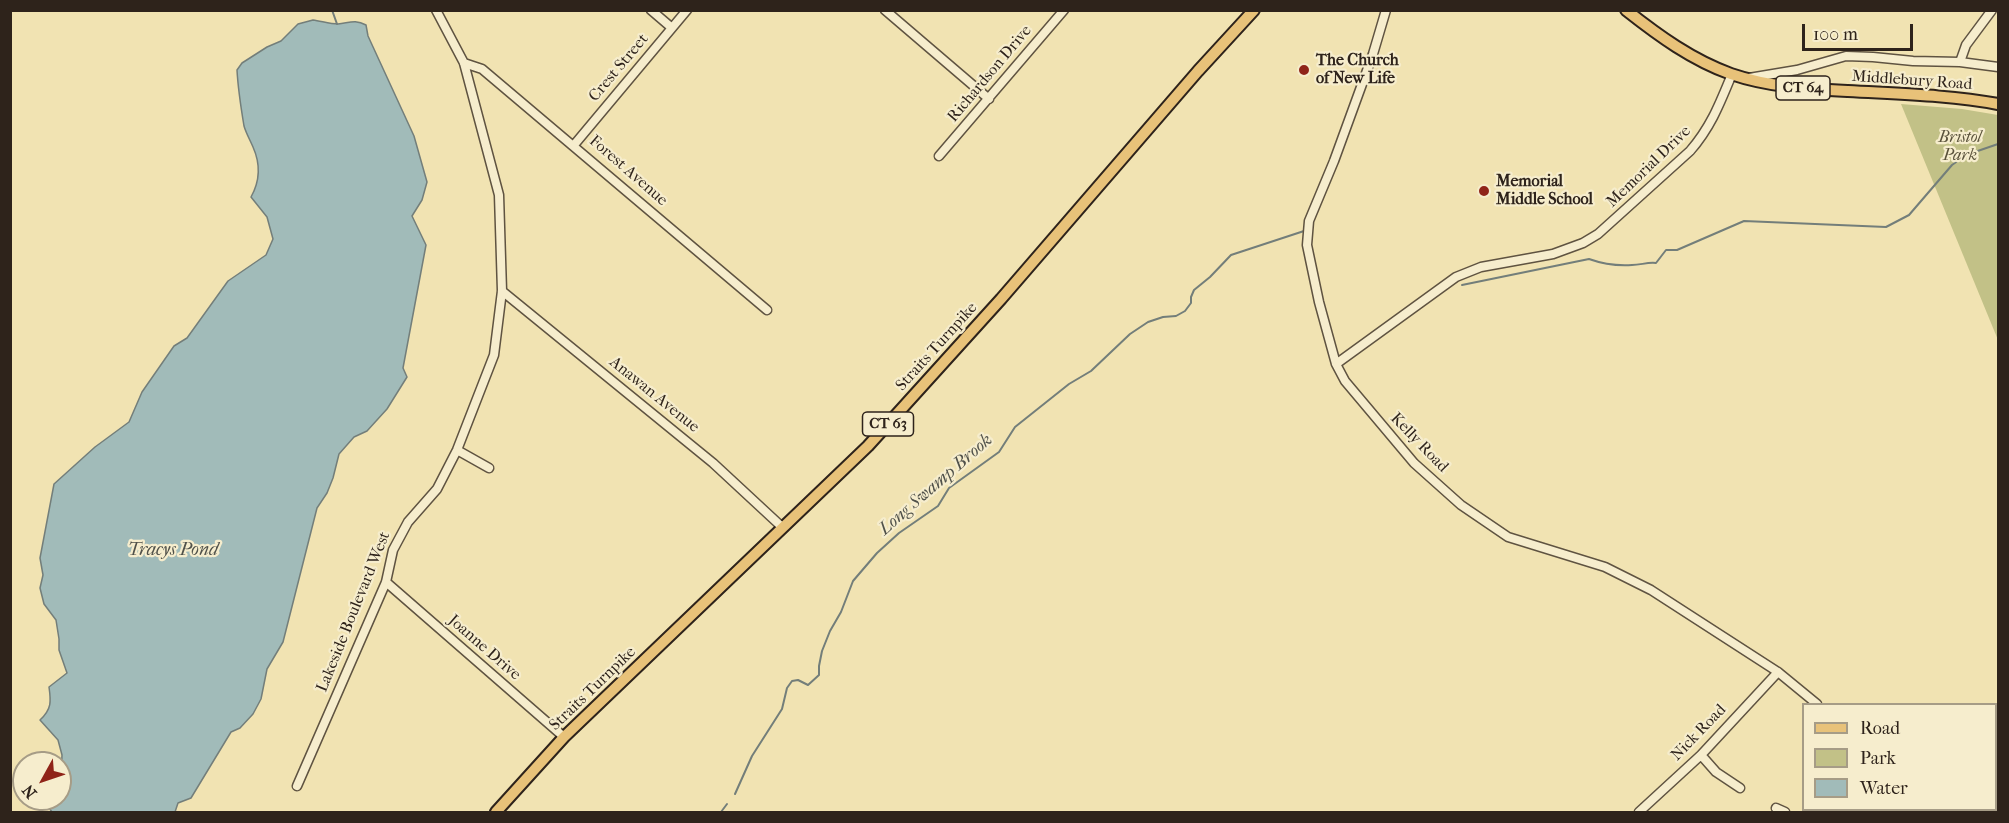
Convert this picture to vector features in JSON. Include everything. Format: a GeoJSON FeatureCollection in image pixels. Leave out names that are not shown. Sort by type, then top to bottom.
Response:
{"type":"FeatureCollection","features":[{"type":"Feature","properties":{"kind":"main road","name":"Straits Turnpike"},"geometry":{"type":"LineString","coordinates":[[496,813],[564,737],[868,446],[1001,299],[1198,71],[1254,10]]}},
{"type":"Feature","properties":{"kind":"main road","name":"Middlebury Road"},"geometry":{"type":"LineString","coordinates":[[1626,10],[1680,50],[1732,74],[1801,88],[1936,96],[1998,104]]}},
{"type":"Feature","properties":{"kind":"street","name":"Lakeside Boulevard West"},"geometry":{"type":"LineString","coordinates":[[297,786],[386,582],[393,550],[408,522],[437,489],[457,450],[494,355],[502,291],[499,195],[465,63],[436,10]]}},
{"type":"Feature","properties":{"kind":"street"},"geometry":{"type":"LineString","coordinates":[[651,10],[672,28]]}},
{"type":"Feature","properties":{"kind":"street","name":"Crest Street"},"geometry":{"type":"LineString","coordinates":[[574,145],[687,10]]}},
{"type":"Feature","properties":{"kind":"street"},"geometry":{"type":"LineString","coordinates":[[885,10],[989,99]]}},
{"type":"Feature","properties":{"kind":"street","name":"Richardson Drive"},"geometry":{"type":"LineString","coordinates":[[939,156],[1064,10]]}},
{"type":"Feature","properties":{"kind":"street","name":"Kelly Road"},"geometry":{"type":"LineString","coordinates":[[1386,10],[1373,54],[1334,161],[1309,221],[1307,245],[1335,364],[1351,389],[1414,463],[1461,505],[1508,537],[1605,567],[1651,590],[1778,672],[1815,703]]}},
{"type":"Feature","properties":{"kind":"street"},"geometry":{"type":"LineString","coordinates":[[1960,62],[1966,45],[1992,10]]}},
{"type":"Feature","properties":{"kind":"street"},"geometry":{"type":"LineString","coordinates":[[1749,78],[1797,70],[1846,56],[1960,62],[1998,67]]}},
{"type":"Feature","properties":{"kind":"street","name":"Forest Avenue"},"geometry":{"type":"LineString","coordinates":[[465,63],[482,69],[767,310]]}},
{"type":"Feature","properties":{"kind":"street","name":"Memorial Drive"},"geometry":{"type":"LineString","coordinates":[[1335,364],[1456,277],[1482,267],[1553,254],[1583,243],[1598,234],[1697,144],[1712,123],[1732,74]]}},
{"type":"Feature","properties":{"kind":"street","name":"Anawan Avenue"},"geometry":{"type":"LineString","coordinates":[[502,291],[713,463],[782,527]]}},
{"type":"Feature","properties":{"kind":"street"},"geometry":{"type":"LineString","coordinates":[[457,450],[489,468]]}},
{"type":"Feature","properties":{"kind":"street","name":"Joanne Drive"},"geometry":{"type":"LineString","coordinates":[[386,582],[564,737]]}},
{"type":"Feature","properties":{"kind":"street","name":"Nick Road"},"geometry":{"type":"LineString","coordinates":[[1639,813],[1701,755],[1778,672]]}},
{"type":"Feature","properties":{"kind":"street"},"geometry":{"type":"LineString","coordinates":[[1701,755],[1716,772],[1740,788]]}},
{"type":"Feature","properties":{"kind":"green space","name":"Bristol Park"},"geometry":{"type":"Polygon","coordinates":[[[1901,104],[1962,109],[1998,115],[1998,340],[1901,104]]]}},
{"type":"Feature","properties":{"kind":"water","name":"Tracys Pond"},"geometry":{"type":"Polygon","coordinates":[[[313,20],[332,24],[355,22],[366,25],[368,36],[414,136],[427,182],[422,200],[412,216],[426,245],[403,368],[407,377],[387,409],[367,431],[354,437],[339,454],[327,493],[317,508],[283,642],[267,669],[261,699],[253,714],[240,728],[231,732],[191,798],[178,803],[175,812],[52,812],[72,811],[72,751],[61,751],[58,740],[40,720],[50,705],[49,687],[67,673],[59,650],[56,620],[44,604],[40,588],[43,575],[40,558],[54,484],[95,447],[129,422],[142,392],[174,346],[187,338],[228,281],[266,255],[273,239],[267,217],[251,197],[258,179],[258,167],[256,154],[244,126],[237,70],[242,63],[281,41],[298,24],[313,20]]]}},
{"type":"Feature","properties":{"kind":"waterway"},"geometry":{"type":"LineString","coordinates":[[332,10],[337,24]]}},
{"type":"Feature","properties":{"kind":"waterway","name":"Long Swamp Brook"},"geometry":{"type":"LineString","coordinates":[[1462,285],[1589,259],[1621,265],[1656,263],[1666,250],[1677,250],[1744,221],[1886,227],[1909,215],[1952,165],[1966,155],[1998,144]]}},
{"type":"Feature","properties":{"kind":"waterway","name":"Long Swamp Brook"},"geometry":{"type":"LineString","coordinates":[[735,794],[752,756],[782,709],[787,688],[792,681],[798,680],[808,685],[819,675],[822,651],[853,581],[877,553],[899,533],[938,506],[949,488],[999,452],[1015,427],[1069,384],[1091,371],[1130,334],[1148,322],[1176,316],[1185,311],[1191,303],[1194,290],[1231,255],[1304,231]]}},
{"type":"Feature","properties":{"kind":"waterway","name":"Long Swamp Brook"},"geometry":{"type":"LineString","coordinates":[[721,812],[727,804]]}},
{"type":"Feature","properties":{"kind":"place","name":"The Church of New Life"},"geometry":{"type":"Point","coordinates":[1304,70]}},
{"type":"Feature","properties":{"kind":"place","name":"Memorial Middle School"},"geometry":{"type":"Point","coordinates":[1484,191]}}]}
